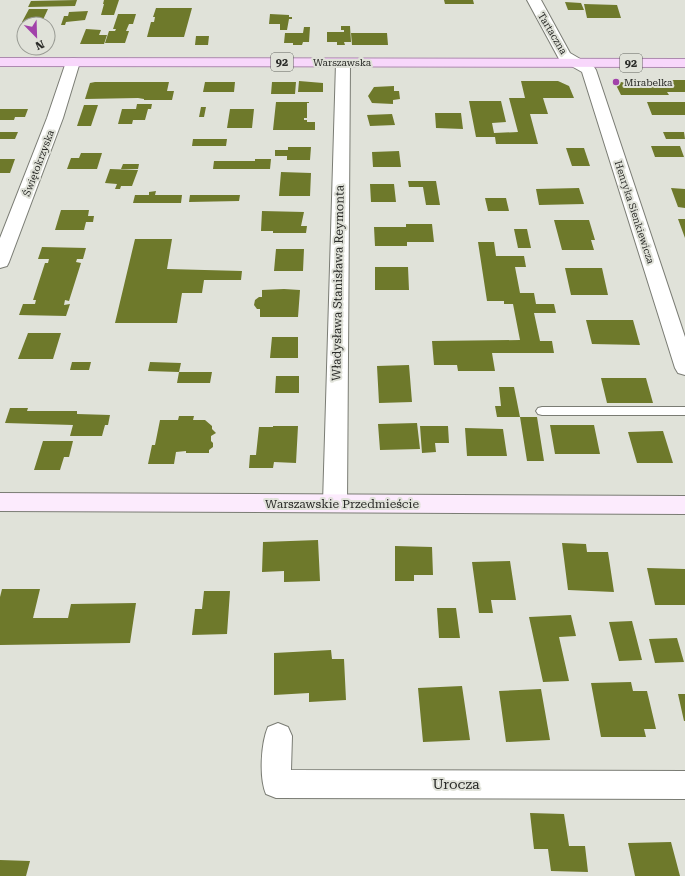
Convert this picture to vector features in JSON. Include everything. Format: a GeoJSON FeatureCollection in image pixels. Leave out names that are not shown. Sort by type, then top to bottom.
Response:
{"type":"FeatureCollection","features":[{"type":"Feature","properties":{"kind":"main road","name":"Warszawska"},"geometry":{"type":"LineString","coordinates":[[0,62],[685,63]]}},
{"type":"Feature","properties":{"kind":"street","name":"Tartaczna"},"geometry":{"type":"LineString","coordinates":[[534,0],[564,56],[576,63]]}},
{"type":"Feature","properties":{"kind":"street","name":"Świętokrzyska"},"geometry":{"type":"LineString","coordinates":[[0,262],[6,234],[55,118],[73,62]]}},
{"type":"Feature","properties":{"kind":"street","name":"Władysława Stanisława Reymonta"},"geometry":{"type":"LineString","coordinates":[[335,503],[343,63]]}},
{"type":"Feature","properties":{"kind":"street","name":"Henryka Sienkiewicza"},"geometry":{"type":"LineString","coordinates":[[576,63],[589,70],[685,368]]}},
{"type":"Feature","properties":{"kind":"street","name":"Warszawskie Przedmieście"},"geometry":{"type":"LineString","coordinates":[[0,502],[685,505]]}},
{"type":"Feature","properties":{"kind":"street","name":"Urocza"},"geometry":{"type":"LineString","coordinates":[[278,736],[276,784],[685,784]]}},
{"type":"Feature","properties":{"kind":"lane"},"geometry":{"type":"LineString","coordinates":[[542,411],[685,411]]}},
{"type":"Feature","properties":{"kind":"building"},"geometry":{"type":"Polygon","coordinates":[[[77,0],[75,6],[28,7],[31,1],[77,0]]]}},
{"type":"Feature","properties":{"kind":"building"},"geometry":{"type":"Polygon","coordinates":[[[104,0],[119,0],[114,15],[101,15],[104,0]]]}},
{"type":"Feature","properties":{"kind":"building"},"geometry":{"type":"Polygon","coordinates":[[[444,0],[473,0],[474,4],[445,4],[444,0]]]}},
{"type":"Feature","properties":{"kind":"building"},"geometry":{"type":"Polygon","coordinates":[[[565,2],[581,3],[584,10],[568,10],[565,2]]]}},
{"type":"Feature","properties":{"kind":"building"},"geometry":{"type":"Polygon","coordinates":[[[584,4],[617,5],[621,18],[587,18],[584,4]]]}},
{"type":"Feature","properties":{"kind":"building"},"geometry":{"type":"Polygon","coordinates":[[[156,8],[192,8],[184,37],[147,37],[151,22],[154,22],[155,17],[153,17],[156,8]]]}},
{"type":"Feature","properties":{"kind":"building"},"geometry":{"type":"Polygon","coordinates":[[[29,9],[48,9],[45,16],[25,16],[29,9]]]}},
{"type":"Feature","properties":{"kind":"building"},"geometry":{"type":"Polygon","coordinates":[[[88,11],[85,20],[66,22],[65,25],[61,25],[64,16],[68,16],[69,12],[88,11]]]}},
{"type":"Feature","properties":{"kind":"building"},"geometry":{"type":"Polygon","coordinates":[[[118,14],[136,14],[133,24],[129,24],[126,31],[129,31],[125,43],[105,43],[109,31],[115,31],[116,29],[113,29],[118,14]]]}},
{"type":"Feature","properties":{"kind":"building"},"geometry":{"type":"Polygon","coordinates":[[[270,14],[289,15],[289,17],[292,17],[292,19],[289,19],[287,30],[280,30],[280,24],[269,24],[270,14]]]}},
{"type":"Feature","properties":{"kind":"building"},"geometry":{"type":"Polygon","coordinates":[[[341,26],[350,26],[351,42],[344,42],[345,45],[337,45],[337,42],[327,42],[327,32],[344,32],[344,30],[341,30],[341,26]]]}},
{"type":"Feature","properties":{"kind":"building"},"geometry":{"type":"Polygon","coordinates":[[[304,27],[310,27],[309,42],[303,42],[302,45],[284,43],[285,33],[303,33],[304,27]]]}},
{"type":"Feature","properties":{"kind":"building"},"geometry":{"type":"Polygon","coordinates":[[[86,29],[101,30],[99,35],[107,35],[104,44],[80,44],[86,29]]]}},
{"type":"Feature","properties":{"kind":"building"},"geometry":{"type":"Polygon","coordinates":[[[351,33],[387,33],[388,45],[352,45],[351,33]]]}},
{"type":"Feature","properties":{"kind":"building"},"geometry":{"type":"Polygon","coordinates":[[[196,36],[209,36],[208,45],[195,45],[196,36]]]}},
{"type":"Feature","properties":{"kind":"building"},"geometry":{"type":"Polygon","coordinates":[[[625,80],[685,80],[685,92],[667,92],[669,95],[621,95],[616,85],[621,82],[626,83],[625,80]]]}},
{"type":"Feature","properties":{"kind":"building"},"geometry":{"type":"Polygon","coordinates":[[[299,81],[323,83],[323,92],[298,92],[299,81]]]}},
{"type":"Feature","properties":{"kind":"building"},"geometry":{"type":"Polygon","coordinates":[[[521,81],[558,81],[569,86],[574,98],[543,98],[548,114],[530,114],[538,144],[496,144],[495,137],[476,137],[469,101],[501,101],[506,122],[492,123],[494,133],[518,132],[509,98],[525,98],[521,81]]]}},
{"type":"Feature","properties":{"kind":"building"},"geometry":{"type":"Polygon","coordinates":[[[169,82],[167,91],[174,91],[172,100],[144,100],[138,98],[85,99],[90,83],[169,82]]]}},
{"type":"Feature","properties":{"kind":"building"},"geometry":{"type":"Polygon","coordinates":[[[205,82],[235,82],[234,92],[203,92],[205,82]]]}},
{"type":"Feature","properties":{"kind":"building"},"geometry":{"type":"Polygon","coordinates":[[[272,82],[296,82],[295,94],[271,94],[272,82]]]}},
{"type":"Feature","properties":{"kind":"building"},"geometry":{"type":"Polygon","coordinates":[[[394,86],[394,91],[399,91],[400,99],[393,100],[393,104],[372,103],[368,96],[374,87],[394,86]]]}},
{"type":"Feature","properties":{"kind":"building"},"geometry":{"type":"Polygon","coordinates":[[[276,102],[309,102],[307,103],[307,118],[304,118],[304,120],[307,120],[307,122],[315,122],[315,130],[273,130],[276,102]]]}},
{"type":"Feature","properties":{"kind":"building"},"geometry":{"type":"Polygon","coordinates":[[[647,102],[685,102],[685,115],[652,115],[647,102]]]}},
{"type":"Feature","properties":{"kind":"building"},"geometry":{"type":"Polygon","coordinates":[[[137,104],[152,104],[151,109],[148,109],[145,120],[133,120],[132,124],[118,124],[122,109],[136,109],[137,104]]]}},
{"type":"Feature","properties":{"kind":"building"},"geometry":{"type":"Polygon","coordinates":[[[84,105],[98,105],[91,126],[77,126],[84,105]]]}},
{"type":"Feature","properties":{"kind":"building"},"geometry":{"type":"Polygon","coordinates":[[[201,107],[206,107],[204,117],[199,117],[201,107]]]}},
{"type":"Feature","properties":{"kind":"building"},"geometry":{"type":"Polygon","coordinates":[[[0,109],[28,109],[25,117],[15,117],[14,120],[0,120],[0,109]]]}},
{"type":"Feature","properties":{"kind":"building"},"geometry":{"type":"Polygon","coordinates":[[[230,109],[254,109],[252,128],[227,128],[230,109]]]}},
{"type":"Feature","properties":{"kind":"building"},"geometry":{"type":"Polygon","coordinates":[[[435,113],[461,113],[463,129],[436,128],[435,113]]]}},
{"type":"Feature","properties":{"kind":"building"},"geometry":{"type":"Polygon","coordinates":[[[392,114],[395,125],[370,126],[367,115],[392,114]]]}},
{"type":"Feature","properties":{"kind":"building"},"geometry":{"type":"Polygon","coordinates":[[[0,132],[18,132],[15,139],[0,139],[0,132]]]}},
{"type":"Feature","properties":{"kind":"building"},"geometry":{"type":"Polygon","coordinates":[[[663,132],[684,132],[685,139],[666,139],[663,132]]]}},
{"type":"Feature","properties":{"kind":"building"},"geometry":{"type":"Polygon","coordinates":[[[193,139],[227,139],[226,146],[192,146],[193,139]]]}},
{"type":"Feature","properties":{"kind":"building"},"geometry":{"type":"Polygon","coordinates":[[[651,146],[680,146],[684,157],[655,157],[651,146]]]}},
{"type":"Feature","properties":{"kind":"building"},"geometry":{"type":"Polygon","coordinates":[[[288,147],[311,147],[310,160],[287,160],[287,156],[275,156],[275,150],[288,150],[288,147]]]}},
{"type":"Feature","properties":{"kind":"building"},"geometry":{"type":"Polygon","coordinates":[[[566,148],[584,148],[590,166],[572,166],[566,148]]]}},
{"type":"Feature","properties":{"kind":"building"},"geometry":{"type":"Polygon","coordinates":[[[399,151],[401,167],[373,167],[372,152],[399,151]]]}},
{"type":"Feature","properties":{"kind":"building"},"geometry":{"type":"Polygon","coordinates":[[[81,153],[102,153],[97,169],[67,169],[71,158],[79,158],[81,153]]]}},
{"type":"Feature","properties":{"kind":"building"},"geometry":{"type":"Polygon","coordinates":[[[0,159],[15,159],[10,173],[0,173],[0,159]]]}},
{"type":"Feature","properties":{"kind":"building"},"geometry":{"type":"Polygon","coordinates":[[[255,159],[271,159],[270,169],[213,169],[214,161],[255,161],[255,159]]]}},
{"type":"Feature","properties":{"kind":"building"},"geometry":{"type":"Polygon","coordinates":[[[123,164],[139,164],[138,169],[121,169],[123,164]]]}},
{"type":"Feature","properties":{"kind":"building"},"geometry":{"type":"Polygon","coordinates":[[[110,169],[138,170],[132,186],[121,186],[120,189],[115,189],[117,184],[105,183],[110,169]]]}},
{"type":"Feature","properties":{"kind":"building"},"geometry":{"type":"Polygon","coordinates":[[[281,172],[311,173],[310,196],[279,196],[281,172]]]}},
{"type":"Feature","properties":{"kind":"building"},"geometry":{"type":"Polygon","coordinates":[[[408,181],[436,181],[440,205],[426,205],[423,187],[409,187],[408,181]]]}},
{"type":"Feature","properties":{"kind":"building"},"geometry":{"type":"Polygon","coordinates":[[[370,184],[394,184],[396,202],[371,202],[370,184]]]}},
{"type":"Feature","properties":{"kind":"building"},"geometry":{"type":"Polygon","coordinates":[[[579,188],[584,204],[539,205],[536,189],[579,188]]]}},
{"type":"Feature","properties":{"kind":"building"},"geometry":{"type":"Polygon","coordinates":[[[671,188],[685,189],[685,208],[678,207],[671,188]]]}},
{"type":"Feature","properties":{"kind":"building"},"geometry":{"type":"Polygon","coordinates":[[[156,191],[155,195],[182,195],[181,203],[133,203],[135,195],[149,195],[149,192],[156,191]]]}},
{"type":"Feature","properties":{"kind":"building"},"geometry":{"type":"Polygon","coordinates":[[[190,195],[240,195],[239,201],[189,202],[190,195]]]}},
{"type":"Feature","properties":{"kind":"building"},"geometry":{"type":"Polygon","coordinates":[[[485,198],[506,198],[509,211],[488,211],[485,198]]]}},
{"type":"Feature","properties":{"kind":"building"},"geometry":{"type":"Polygon","coordinates":[[[61,210],[89,210],[88,216],[94,216],[93,222],[86,222],[84,230],[55,230],[61,210]]]}},
{"type":"Feature","properties":{"kind":"building"},"geometry":{"type":"Polygon","coordinates":[[[262,211],[304,212],[301,226],[307,226],[306,233],[273,233],[273,231],[261,231],[262,211]]]}},
{"type":"Feature","properties":{"kind":"building"},"geometry":{"type":"Polygon","coordinates":[[[678,219],[685,219],[685,238],[678,219]]]}},
{"type":"Feature","properties":{"kind":"building"},"geometry":{"type":"Polygon","coordinates":[[[554,220],[589,220],[595,240],[591,240],[594,250],[562,250],[554,220]]]}},
{"type":"Feature","properties":{"kind":"building"},"geometry":{"type":"Polygon","coordinates":[[[406,224],[432,224],[434,242],[407,242],[407,246],[375,246],[374,227],[406,227],[406,224]]]}},
{"type":"Feature","properties":{"kind":"building"},"geometry":{"type":"Polygon","coordinates":[[[514,229],[527,229],[531,248],[518,248],[514,229]]]}},
{"type":"Feature","properties":{"kind":"building"},"geometry":{"type":"Polygon","coordinates":[[[135,239],[172,239],[167,269],[242,271],[241,280],[204,280],[202,293],[182,293],[177,323],[115,323],[135,239]]]}},
{"type":"Feature","properties":{"kind":"building"},"geometry":{"type":"Polygon","coordinates":[[[478,242],[494,242],[496,256],[524,256],[526,267],[515,267],[520,293],[534,293],[536,304],[554,304],[556,313],[534,313],[540,341],[552,341],[554,353],[492,353],[495,371],[458,371],[457,365],[434,365],[432,341],[520,340],[513,304],[504,304],[504,301],[487,301],[478,242]]]}},
{"type":"Feature","properties":{"kind":"building"},"geometry":{"type":"Polygon","coordinates":[[[42,247],[86,248],[83,259],[77,259],[76,262],[81,263],[69,301],[65,300],[64,305],[70,304],[66,316],[19,315],[23,304],[35,304],[36,300],[33,300],[45,263],[48,263],[49,259],[38,259],[42,247]]]}},
{"type":"Feature","properties":{"kind":"building"},"geometry":{"type":"Polygon","coordinates":[[[276,249],[304,249],[303,271],[274,271],[276,249]]]}},
{"type":"Feature","properties":{"kind":"building"},"geometry":{"type":"Polygon","coordinates":[[[375,267],[408,267],[409,290],[375,290],[375,267]]]}},
{"type":"Feature","properties":{"kind":"building"},"geometry":{"type":"Polygon","coordinates":[[[565,268],[602,268],[608,295],[571,295],[565,268]]]}},
{"type":"Feature","properties":{"kind":"building"},"geometry":{"type":"Polygon","coordinates":[[[262,290],[300,290],[298,317],[260,317],[260,309],[257,309],[254,305],[255,300],[262,297],[262,290]]]}},
{"type":"Feature","properties":{"kind":"building"},"geometry":{"type":"Polygon","coordinates":[[[586,320],[633,320],[640,345],[592,344],[586,320]]]}},
{"type":"Feature","properties":{"kind":"building"},"geometry":{"type":"Polygon","coordinates":[[[28,333],[61,333],[53,359],[18,359],[28,333]]]}},
{"type":"Feature","properties":{"kind":"building"},"geometry":{"type":"Polygon","coordinates":[[[272,337],[298,337],[298,358],[270,358],[272,337]]]}},
{"type":"Feature","properties":{"kind":"building"},"geometry":{"type":"Polygon","coordinates":[[[72,362],[91,362],[89,370],[70,370],[72,362]]]}},
{"type":"Feature","properties":{"kind":"building"},"geometry":{"type":"Polygon","coordinates":[[[150,362],[181,363],[179,372],[148,371],[150,362]]]}},
{"type":"Feature","properties":{"kind":"building"},"geometry":{"type":"Polygon","coordinates":[[[409,365],[412,402],[379,403],[377,366],[409,365]]]}},
{"type":"Feature","properties":{"kind":"building"},"geometry":{"type":"Polygon","coordinates":[[[179,372],[212,372],[210,383],[177,383],[179,372]]]}},
{"type":"Feature","properties":{"kind":"building"},"geometry":{"type":"Polygon","coordinates":[[[276,376],[299,376],[299,393],[275,393],[276,376]]]}},
{"type":"Feature","properties":{"kind":"building"},"geometry":{"type":"Polygon","coordinates":[[[601,378],[646,378],[653,403],[607,403],[601,378]]]}},
{"type":"Feature","properties":{"kind":"building"},"geometry":{"type":"Polygon","coordinates":[[[499,387],[514,387],[520,417],[497,417],[495,406],[501,406],[499,387]]]}},
{"type":"Feature","properties":{"kind":"building"},"geometry":{"type":"Polygon","coordinates":[[[10,408],[28,408],[27,411],[77,411],[77,414],[110,415],[108,425],[105,425],[102,436],[70,436],[73,425],[5,423],[10,408]]]}},
{"type":"Feature","properties":{"kind":"building"},"geometry":{"type":"Polygon","coordinates":[[[179,416],[194,416],[193,420],[205,420],[212,426],[212,429],[216,433],[211,436],[213,447],[209,450],[209,453],[186,453],[186,451],[176,452],[174,464],[148,464],[152,445],[155,445],[160,420],[178,420],[179,416]]]}},
{"type":"Feature","properties":{"kind":"building"},"geometry":{"type":"Polygon","coordinates":[[[520,417],[537,417],[544,461],[527,461],[520,417]]]}},
{"type":"Feature","properties":{"kind":"building"},"geometry":{"type":"Polygon","coordinates":[[[417,423],[420,449],[380,450],[378,424],[417,423]]]}},
{"type":"Feature","properties":{"kind":"building"},"geometry":{"type":"Polygon","coordinates":[[[550,425],[594,425],[600,454],[555,454],[550,425]]]}},
{"type":"Feature","properties":{"kind":"building"},"geometry":{"type":"Polygon","coordinates":[[[298,426],[296,463],[274,462],[273,468],[249,468],[250,455],[256,455],[259,427],[298,426]]]}},
{"type":"Feature","properties":{"kind":"building"},"geometry":{"type":"Polygon","coordinates":[[[420,426],[448,426],[449,443],[435,443],[436,452],[422,453],[420,426]]]}},
{"type":"Feature","properties":{"kind":"building"},"geometry":{"type":"Polygon","coordinates":[[[465,428],[503,429],[507,456],[467,456],[465,428]]]}},
{"type":"Feature","properties":{"kind":"building"},"geometry":{"type":"Polygon","coordinates":[[[663,431],[673,463],[637,463],[628,432],[663,431]]]}},
{"type":"Feature","properties":{"kind":"building"},"geometry":{"type":"Polygon","coordinates":[[[43,441],[73,441],[69,457],[64,457],[60,470],[34,470],[43,441]]]}},
{"type":"Feature","properties":{"kind":"building"},"geometry":{"type":"Polygon","coordinates":[[[318,540],[320,581],[284,582],[284,571],[262,572],[263,542],[318,540]]]}},
{"type":"Feature","properties":{"kind":"building"},"geometry":{"type":"Polygon","coordinates":[[[562,543],[586,544],[587,552],[608,552],[614,592],[568,590],[562,543]]]}},
{"type":"Feature","properties":{"kind":"building"},"geometry":{"type":"Polygon","coordinates":[[[395,546],[432,547],[433,575],[414,575],[414,581],[395,581],[395,546]]]}},
{"type":"Feature","properties":{"kind":"building"},"geometry":{"type":"Polygon","coordinates":[[[510,561],[516,600],[491,600],[493,613],[479,613],[472,562],[510,561]]]}},
{"type":"Feature","properties":{"kind":"building"},"geometry":{"type":"Polygon","coordinates":[[[647,568],[685,569],[685,605],[655,605],[647,568]]]}},
{"type":"Feature","properties":{"kind":"building"},"geometry":{"type":"Polygon","coordinates":[[[2,589],[40,589],[33,618],[68,618],[71,604],[136,603],[130,643],[0,645],[0,597],[2,589]]]}},
{"type":"Feature","properties":{"kind":"building"},"geometry":{"type":"Polygon","coordinates":[[[204,591],[230,591],[227,634],[192,635],[195,609],[202,609],[204,591]]]}},
{"type":"Feature","properties":{"kind":"building"},"geometry":{"type":"Polygon","coordinates":[[[437,608],[456,608],[460,638],[439,638],[437,608]]]}},
{"type":"Feature","properties":{"kind":"building"},"geometry":{"type":"Polygon","coordinates":[[[571,615],[576,636],[559,637],[569,681],[543,682],[529,617],[571,615]]]}},
{"type":"Feature","properties":{"kind":"building"},"geometry":{"type":"Polygon","coordinates":[[[632,621],[642,660],[619,661],[609,622],[632,621]]]}},
{"type":"Feature","properties":{"kind":"building"},"geometry":{"type":"Polygon","coordinates":[[[677,638],[684,662],[655,663],[649,639],[677,638]]]}},
{"type":"Feature","properties":{"kind":"building"},"geometry":{"type":"Polygon","coordinates":[[[331,650],[332,659],[344,659],[346,700],[309,702],[309,693],[274,695],[274,653],[331,650]]]}},
{"type":"Feature","properties":{"kind":"building"},"geometry":{"type":"Polygon","coordinates":[[[631,682],[633,691],[647,691],[656,729],[644,729],[646,737],[601,737],[591,683],[631,682]]]}},
{"type":"Feature","properties":{"kind":"building"},"geometry":{"type":"Polygon","coordinates":[[[462,686],[470,740],[423,742],[418,688],[462,686]]]}},
{"type":"Feature","properties":{"kind":"building"},"geometry":{"type":"Polygon","coordinates":[[[541,689],[550,740],[506,742],[499,691],[541,689]]]}},
{"type":"Feature","properties":{"kind":"building"},"geometry":{"type":"Polygon","coordinates":[[[678,694],[685,694],[685,721],[684,721],[678,694]]]}},
{"type":"Feature","properties":{"kind":"building"},"geometry":{"type":"Polygon","coordinates":[[[530,813],[564,814],[569,846],[585,846],[588,872],[551,871],[548,849],[534,849],[530,813]]]}},
{"type":"Feature","properties":{"kind":"building"},"geometry":{"type":"Polygon","coordinates":[[[671,842],[680,876],[635,876],[628,843],[671,842]]]}},
{"type":"Feature","properties":{"kind":"building"},"geometry":{"type":"Polygon","coordinates":[[[0,860],[30,861],[26,876],[0,876],[0,860]]]}},
{"type":"Feature","properties":{"kind":"place","name":"Mirabelka"},"geometry":{"type":"Point","coordinates":[616,82]}}]}
